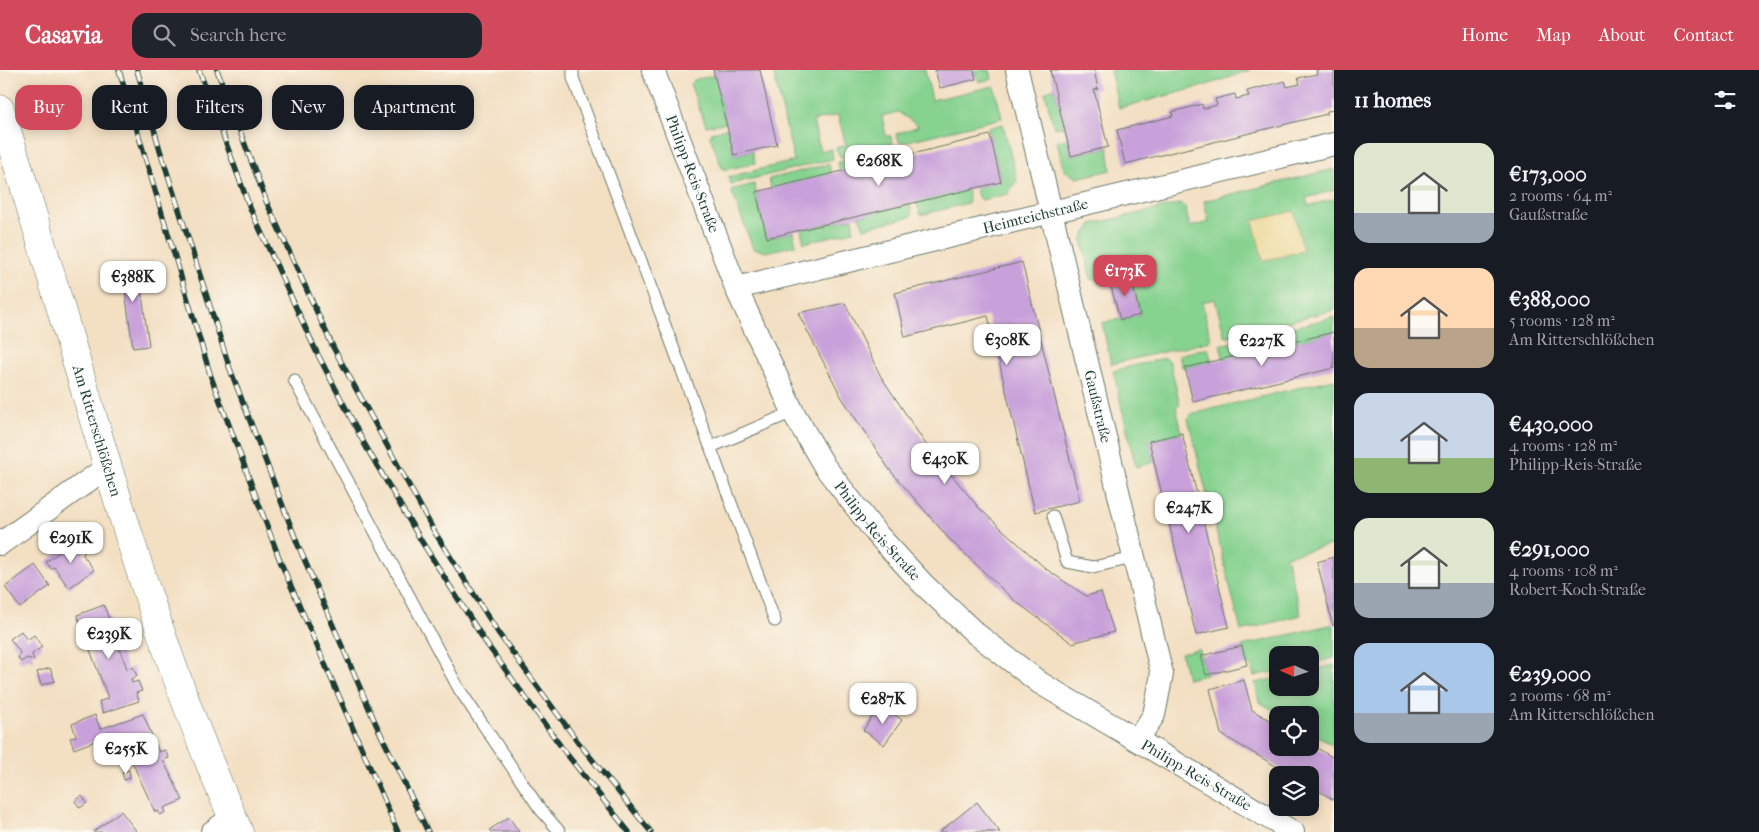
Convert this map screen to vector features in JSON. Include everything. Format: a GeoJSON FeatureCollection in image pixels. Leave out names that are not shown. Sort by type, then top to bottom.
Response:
{"type":"FeatureCollection","features":[{"type":"Feature","properties":{"kind":"main road","name":"Am Ritterschlößchen"},"geometry":{"type":"LineString","coordinates":[[1,115],[148,599],[228,827]]}},
{"type":"Feature","properties":{"kind":"street","name":"Philipp-Reis-Straße"},"geometry":{"type":"LineString","coordinates":[[653,70],[736,288],[792,412],[825,467],[876,533],[923,584],[975,633],[1040,683],[1293,832]]}},
{"type":"Feature","properties":{"kind":"street","name":"Gaußstraße"},"geometry":{"type":"LineString","coordinates":[[1017,70],[1162,674],[1154,715],[1137,740]]}},
{"type":"Feature","properties":{"kind":"street","name":"Heimteichstraße"},"geometry":{"type":"LineString","coordinates":[[736,288],[1334,144]]}},
{"type":"Feature","properties":{"kind":"street"},"geometry":{"type":"LineString","coordinates":[[0,544],[96,475],[110,470]]}},
{"type":"Feature","properties":{"kind":"lane"},"geometry":{"type":"LineString","coordinates":[[573,70],[577,88],[776,621]]}},
{"type":"Feature","properties":{"kind":"lane"},"geometry":{"type":"LineString","coordinates":[[294,380],[459,689],[540,809],[560,832]]}},
{"type":"Feature","properties":{"kind":"lane"},"geometry":{"type":"LineString","coordinates":[[711,447],[792,412]]}},
{"type":"Feature","properties":{"kind":"lane"},"geometry":{"type":"LineString","coordinates":[[1053,516],[1067,562],[1093,567],[1134,558]]}},
{"type":"Feature","properties":{"kind":"green space"},"geometry":{"type":"Polygon","coordinates":[[[773,70],[925,70],[932,100],[994,86],[1002,118],[900,143],[896,134],[919,126],[898,112],[882,116],[886,136],[891,136],[892,145],[840,157],[836,148],[846,145],[838,115],[813,121],[820,151],[832,149],[833,159],[731,184],[728,177],[794,161],[773,70]]]}},
{"type":"Feature","properties":{"kind":"green space"},"geometry":{"type":"Polygon","coordinates":[[[974,70],[990,70],[992,79],[979,82],[974,70]]]}},
{"type":"Feature","properties":{"kind":"green space"},"geometry":{"type":"Polygon","coordinates":[[[1110,70],[1250,70],[1204,86],[1119,108],[1110,70]]]}},
{"type":"Feature","properties":{"kind":"green space"},"geometry":{"type":"Polygon","coordinates":[[[715,75],[726,123],[706,126],[690,84],[694,80],[715,75]]]}},
{"type":"Feature","properties":{"kind":"green space"},"geometry":{"type":"Polygon","coordinates":[[[1054,88],[1064,127],[1054,128],[1045,92],[1054,88]]]}},
{"type":"Feature","properties":{"kind":"green space"},"geometry":{"type":"Polygon","coordinates":[[[1003,124],[1017,180],[1008,194],[982,200],[978,197],[976,188],[1001,181],[988,128],[1003,124]]]}},
{"type":"Feature","properties":{"kind":"green space"},"geometry":{"type":"Polygon","coordinates":[[[728,128],[734,155],[752,151],[755,163],[725,170],[722,168],[710,136],[712,132],[728,128]]]}},
{"type":"Feature","properties":{"kind":"green space"},"geometry":{"type":"Polygon","coordinates":[[[1067,139],[1071,156],[1108,147],[1111,170],[1077,178],[1064,170],[1057,141],[1067,139]]]}},
{"type":"Feature","properties":{"kind":"green space"},"geometry":{"type":"Polygon","coordinates":[[[904,147],[907,156],[840,172],[838,162],[904,147]]]}},
{"type":"Feature","properties":{"kind":"green space"},"geometry":{"type":"Polygon","coordinates":[[[829,164],[831,174],[771,189],[769,179],[829,164]]]}},
{"type":"Feature","properties":{"kind":"green space"},"geometry":{"type":"Polygon","coordinates":[[[1334,169],[1334,190],[1306,198],[1308,206],[1334,199],[1334,310],[1225,337],[1215,299],[1202,302],[1211,341],[1111,364],[1102,323],[1140,315],[1130,274],[1091,280],[1082,239],[1092,224],[1179,204],[1185,207],[1190,227],[1209,222],[1204,201],[1334,169]]]}},
{"type":"Feature","properties":{"kind":"green space"},"geometry":{"type":"Polygon","coordinates":[[[754,184],[767,238],[793,232],[796,245],[766,252],[753,248],[731,190],[754,184]]]}},
{"type":"Feature","properties":{"kind":"green space"},"geometry":{"type":"Polygon","coordinates":[[[967,190],[968,203],[921,215],[916,202],[967,190]]]}},
{"type":"Feature","properties":{"kind":"green space"},"geometry":{"type":"Polygon","coordinates":[[[910,204],[912,214],[910,217],[864,228],[859,216],[910,204]]]}},
{"type":"Feature","properties":{"kind":"green space"},"geometry":{"type":"Polygon","coordinates":[[[853,218],[853,231],[804,243],[801,230],[853,218]]]}},
{"type":"Feature","properties":{"kind":"green space"},"geometry":{"type":"Polygon","coordinates":[[[1334,317],[1334,332],[1289,343],[1286,329],[1334,317]]]}},
{"type":"Feature","properties":{"kind":"green space"},"geometry":{"type":"Polygon","coordinates":[[[1272,332],[1275,346],[1224,359],[1220,345],[1272,332]]]}},
{"type":"Feature","properties":{"kind":"green space"},"geometry":{"type":"Polygon","coordinates":[[[1208,348],[1212,362],[1182,367],[1179,355],[1208,348]]]}},
{"type":"Feature","properties":{"kind":"green space"},"geometry":{"type":"Polygon","coordinates":[[[1164,358],[1170,362],[1180,405],[1176,407],[1182,433],[1149,441],[1154,462],[1136,467],[1113,371],[1164,358]]]}},
{"type":"Feature","properties":{"kind":"green space"},"geometry":{"type":"Polygon","coordinates":[[[1334,379],[1334,544],[1286,556],[1301,615],[1241,631],[1188,419],[1191,414],[1334,379]]]}},
{"type":"Feature","properties":{"kind":"green space"},"geometry":{"type":"Polygon","coordinates":[[[1334,624],[1334,658],[1319,662],[1319,646],[1269,646],[1269,673],[1254,676],[1251,665],[1247,665],[1242,646],[1334,624]]]}},
{"type":"Feature","properties":{"kind":"green space"},"geometry":{"type":"Polygon","coordinates":[[[1199,649],[1206,675],[1187,679],[1181,653],[1199,649]]]}},
{"type":"Feature","properties":{"kind":"green space"},"geometry":{"type":"Polygon","coordinates":[[[1334,665],[1334,746],[1319,737],[1319,706],[1269,706],[1269,708],[1259,702],[1255,683],[1269,680],[1269,696],[1319,696],[1319,669],[1334,665]]]}},
{"type":"Feature","properties":{"kind":"sand"},"geometry":{"type":"Polygon","coordinates":[[[1294,211],[1303,251],[1263,261],[1253,221],[1294,211]]]}},
{"type":"Feature","properties":{"kind":"building"},"geometry":{"type":"Polygon","coordinates":[[[713,70],[760,70],[777,145],[734,155],[713,70]]]}},
{"type":"Feature","properties":{"kind":"building"},"geometry":{"type":"Polygon","coordinates":[[[935,70],[974,70],[976,79],[940,88],[935,70]]]}},
{"type":"Feature","properties":{"kind":"building"},"geometry":{"type":"Polygon","coordinates":[[[1050,70],[1094,70],[1098,89],[1094,90],[1108,147],[1071,156],[1050,70]]]}},
{"type":"Feature","properties":{"kind":"building"},"geometry":{"type":"Polygon","coordinates":[[[1316,70],[1334,70],[1334,110],[1327,111],[1327,114],[1125,164],[1117,130],[1173,116],[1172,112],[1202,104],[1203,109],[1217,105],[1215,99],[1235,94],[1236,99],[1249,96],[1247,91],[1285,81],[1287,87],[1300,84],[1298,78],[1317,74],[1316,70]]]}},
{"type":"Feature","properties":{"kind":"building"},"geometry":{"type":"Polygon","coordinates":[[[990,135],[1001,182],[767,238],[756,192],[990,135]]]}},
{"type":"Feature","properties":{"kind":"building"},"geometry":{"type":"Polygon","coordinates":[[[1022,262],[1080,501],[1035,512],[988,316],[905,337],[895,293],[1022,262]]]}},
{"type":"Feature","properties":{"kind":"building"},"geometry":{"type":"Polygon","coordinates":[[[138,265],[149,346],[133,348],[125,291],[116,292],[113,269],[138,265]]]}},
{"type":"Feature","properties":{"kind":"building"},"geometry":{"type":"Polygon","coordinates":[[[1130,273],[1140,315],[1120,320],[1109,279],[1130,273]]]}},
{"type":"Feature","properties":{"kind":"building"},"geometry":{"type":"Polygon","coordinates":[[[845,303],[880,375],[925,443],[979,508],[1046,569],[1086,596],[1101,592],[1114,632],[1072,643],[1015,601],[950,540],[889,469],[842,398],[798,313],[845,303]]]}},
{"type":"Feature","properties":{"kind":"building"},"geometry":{"type":"Polygon","coordinates":[[[1334,332],[1334,368],[1193,402],[1185,368],[1334,332]]]}},
{"type":"Feature","properties":{"kind":"building"},"geometry":{"type":"Polygon","coordinates":[[[1182,433],[1229,627],[1196,635],[1149,441],[1182,433]]]}},
{"type":"Feature","properties":{"kind":"building"},"geometry":{"type":"Polygon","coordinates":[[[73,542],[79,543],[85,550],[83,555],[94,570],[69,588],[54,567],[51,569],[46,562],[73,542]]]}},
{"type":"Feature","properties":{"kind":"building"},"geometry":{"type":"Polygon","coordinates":[[[1334,557],[1334,626],[1333,626],[1317,562],[1334,557]]]}},
{"type":"Feature","properties":{"kind":"building"},"geometry":{"type":"Polygon","coordinates":[[[35,565],[50,586],[20,608],[5,587],[35,565]]]}},
{"type":"Feature","properties":{"kind":"building"},"geometry":{"type":"Polygon","coordinates":[[[104,605],[127,669],[133,667],[137,676],[131,679],[132,683],[138,681],[142,691],[136,693],[139,701],[103,713],[99,702],[108,698],[77,615],[104,605]]]}},
{"type":"Feature","properties":{"kind":"building"},"geometry":{"type":"Polygon","coordinates":[[[21,631],[27,640],[34,635],[42,647],[32,654],[34,661],[27,658],[21,662],[18,658],[20,652],[10,639],[21,631]]]}},
{"type":"Feature","properties":{"kind":"building"},"geometry":{"type":"Polygon","coordinates":[[[1242,646],[1247,665],[1206,675],[1201,656],[1242,646]]]}},
{"type":"Feature","properties":{"kind":"building"},"geometry":{"type":"Polygon","coordinates":[[[50,668],[55,681],[41,685],[37,672],[50,668]]]}},
{"type":"Feature","properties":{"kind":"building"},"geometry":{"type":"Polygon","coordinates":[[[1244,680],[1252,710],[1269,720],[1269,756],[1319,756],[1319,749],[1334,758],[1334,800],[1319,791],[1319,766],[1276,766],[1221,734],[1210,689],[1244,680]]]}},
{"type":"Feature","properties":{"kind":"building"},"geometry":{"type":"Polygon","coordinates":[[[881,705],[902,720],[884,745],[863,730],[881,705]]]}},
{"type":"Feature","properties":{"kind":"building"},"geometry":{"type":"Polygon","coordinates":[[[143,714],[159,752],[165,750],[169,758],[163,760],[183,800],[164,808],[166,812],[160,815],[158,811],[155,812],[127,751],[117,755],[110,739],[105,741],[103,738],[74,749],[70,738],[76,736],[72,724],[95,715],[100,729],[143,714]]]}},
{"type":"Feature","properties":{"kind":"building"},"geometry":{"type":"Polygon","coordinates":[[[129,770],[130,778],[124,780],[122,772],[129,770]]]}},
{"type":"Feature","properties":{"kind":"building"},"geometry":{"type":"Polygon","coordinates":[[[82,796],[87,803],[80,808],[75,801],[82,796]]]}},
{"type":"Feature","properties":{"kind":"building"},"geometry":{"type":"Polygon","coordinates":[[[977,802],[1000,832],[939,832],[977,802]]]}},
{"type":"Feature","properties":{"kind":"building"},"geometry":{"type":"Polygon","coordinates":[[[121,811],[137,832],[93,832],[121,811]]]}},
{"type":"Feature","properties":{"kind":"building"},"geometry":{"type":"Polygon","coordinates":[[[509,817],[519,832],[491,832],[489,830],[509,817]]]}},
{"type":"Feature","properties":{"kind":"railway"},"geometry":{"type":"LineString","coordinates":[[119,70],[211,377],[281,563],[398,832]]}},
{"type":"Feature","properties":{"kind":"railway"},"geometry":{"type":"LineString","coordinates":[[137,70],[160,150],[230,369],[298,545],[375,722],[428,832]]}},
{"type":"Feature","properties":{"kind":"railway"},"geometry":{"type":"LineString","coordinates":[[199,70],[250,208],[317,353],[365,445],[422,542],[486,643],[565,752],[629,832]]}},
{"type":"Feature","properties":{"kind":"railway"},"geometry":{"type":"LineString","coordinates":[[217,70],[267,203],[333,347],[434,531],[499,634],[578,742],[651,832]]}}]}
